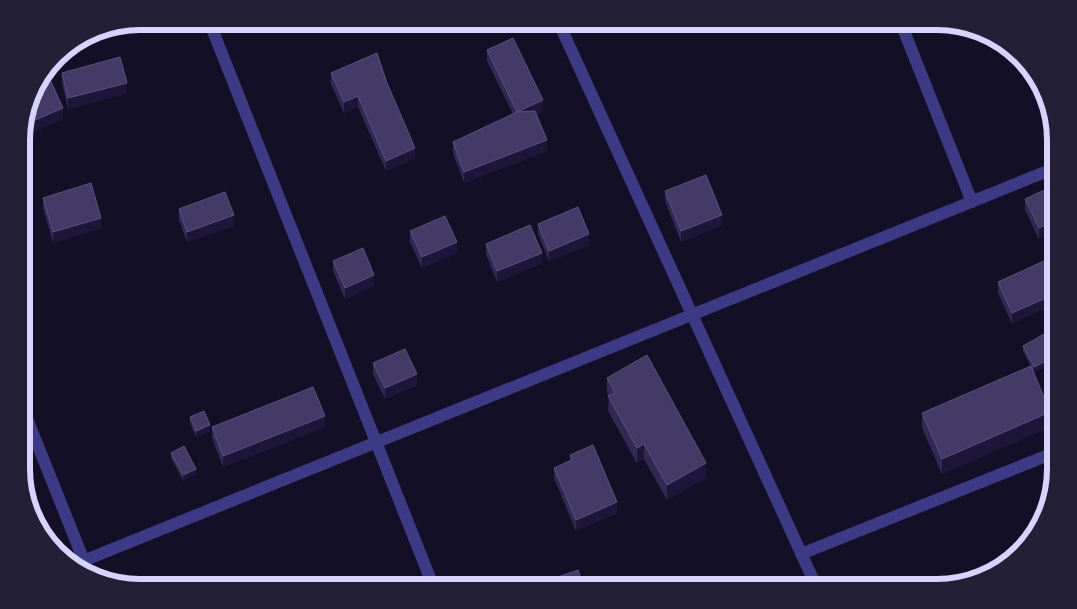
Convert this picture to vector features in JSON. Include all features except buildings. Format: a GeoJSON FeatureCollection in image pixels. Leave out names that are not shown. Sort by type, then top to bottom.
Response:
{"type":"FeatureCollection","features":[{"type":"Feature","properties":{"kind":"street"},"geometry":{"type":"LineString","coordinates":[[213,30],[430,579]]}},
{"type":"Feature","properties":{"kind":"street"},"geometry":{"type":"LineString","coordinates":[[562,30],[813,579]]}},
{"type":"Feature","properties":{"kind":"street"},"geometry":{"type":"LineString","coordinates":[[904,30],[972,202]]}},
{"type":"Feature","properties":{"kind":"street"},"geometry":{"type":"LineString","coordinates":[[82,562],[1047,172]]}},
{"type":"Feature","properties":{"kind":"street"},"geometry":{"type":"LineString","coordinates":[[30,428],[78,559]]}},
{"type":"Feature","properties":{"kind":"street"},"geometry":{"type":"LineString","coordinates":[[801,554],[1047,456]]}}]}
